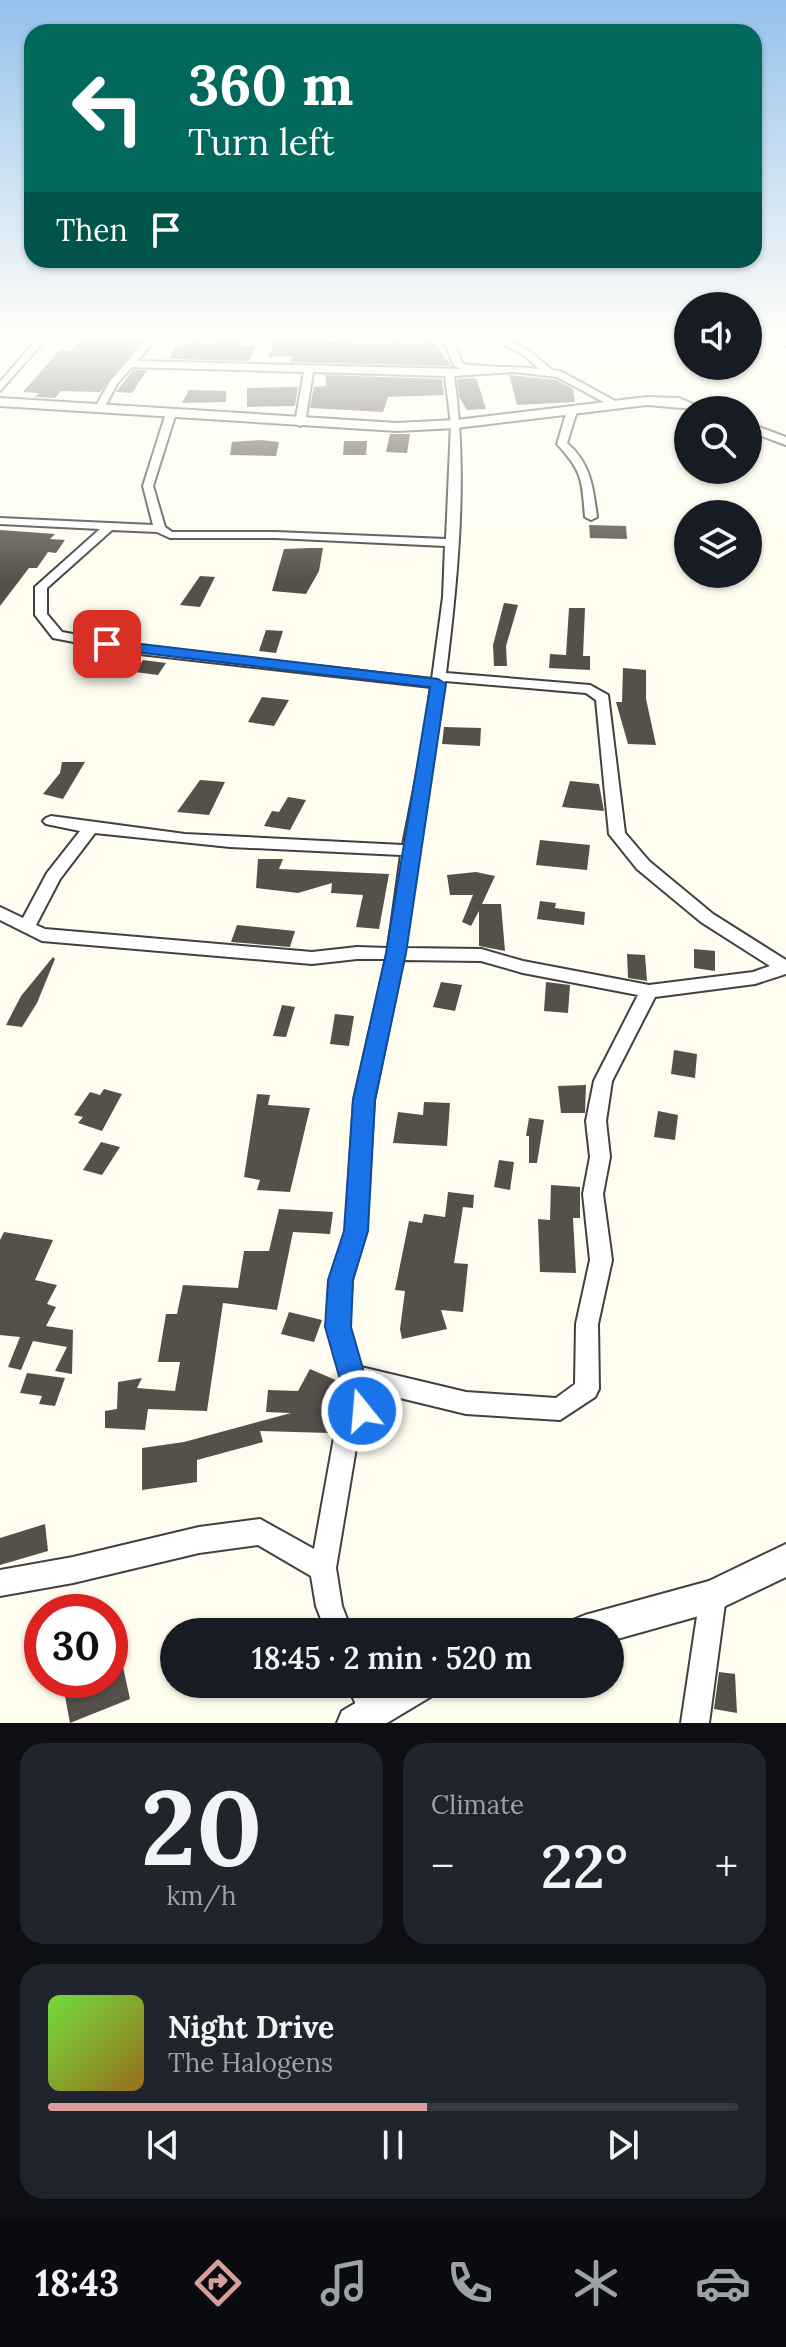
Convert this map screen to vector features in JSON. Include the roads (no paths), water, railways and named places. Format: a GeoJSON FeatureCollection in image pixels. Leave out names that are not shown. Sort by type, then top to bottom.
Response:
{"type":"FeatureCollection","features":[{"type":"Feature","properties":{"kind":"street"},"geometry":{"type":"LineString","coordinates":[[160,529],[148,486],[169,419]]}},
{"type":"Feature","properties":{"kind":"street"},"geometry":{"type":"LineString","coordinates":[[254,419],[397,427],[497,419]]}},
{"type":"Feature","properties":{"kind":"street"},"geometry":{"type":"LineString","coordinates":[[334,1618],[323,1568],[347,1432],[362,1411],[338,1327],[341,1280],[356,1231],[364,1100],[396,953],[439,680],[453,543],[455,419]]}},
{"type":"Feature","properties":{"kind":"street"},"geometry":{"type":"LineString","coordinates":[[569,419],[562,444],[578,457],[585,472],[591,517]]}},
{"type":"Feature","properties":{"kind":"street"},"geometry":{"type":"LineString","coordinates":[[762,432],[786,441]]}},
{"type":"Feature","properties":{"kind":"street"},"geometry":{"type":"LineString","coordinates":[[0,521],[107,529],[160,529],[170,535],[276,535],[453,543]]}},
{"type":"Feature","properties":{"kind":"street"},"geometry":{"type":"LineString","coordinates":[[107,529],[41,587],[41,615],[58,635],[131,649],[439,680],[590,689],[603,698],[617,834],[643,865],[707,918],[785,967]]}},
{"type":"Feature","properties":{"kind":"street"},"geometry":{"type":"LineString","coordinates":[[51,821],[90,829],[233,841],[410,850]]}},
{"type":"Feature","properties":{"kind":"street"},"geometry":{"type":"LineString","coordinates":[[26,927],[53,877],[90,829]]}},
{"type":"Feature","properties":{"kind":"street"},"geometry":{"type":"LineString","coordinates":[[0,913],[42,935],[312,958],[357,953],[481,955],[523,967],[649,991],[755,978],[785,967]]}},
{"type":"Feature","properties":{"kind":"street"},"geometry":{"type":"LineString","coordinates":[[351,1375],[466,1403],[560,1409],[587,1389],[587,1324],[601,1260],[593,1194],[600,1157],[596,1121],[603,1081],[649,991]]}},
{"type":"Feature","properties":{"kind":"street"},"geometry":{"type":"LineString","coordinates":[[0,1583],[73,1570],[199,1540],[260,1532],[323,1568]]}},
{"type":"Feature","properties":{"kind":"street"},"geometry":{"type":"LineString","coordinates":[[624,1621],[713,1596],[786,1560]]}},
{"type":"Feature","properties":{"kind":"street"},"geometry":{"type":"LineString","coordinates":[[695,1723],[713,1596]]}},
{"type":"Feature","properties":{"kind":"street"},"geometry":{"type":"LineString","coordinates":[[363,1706],[384,1698]]}}]}
